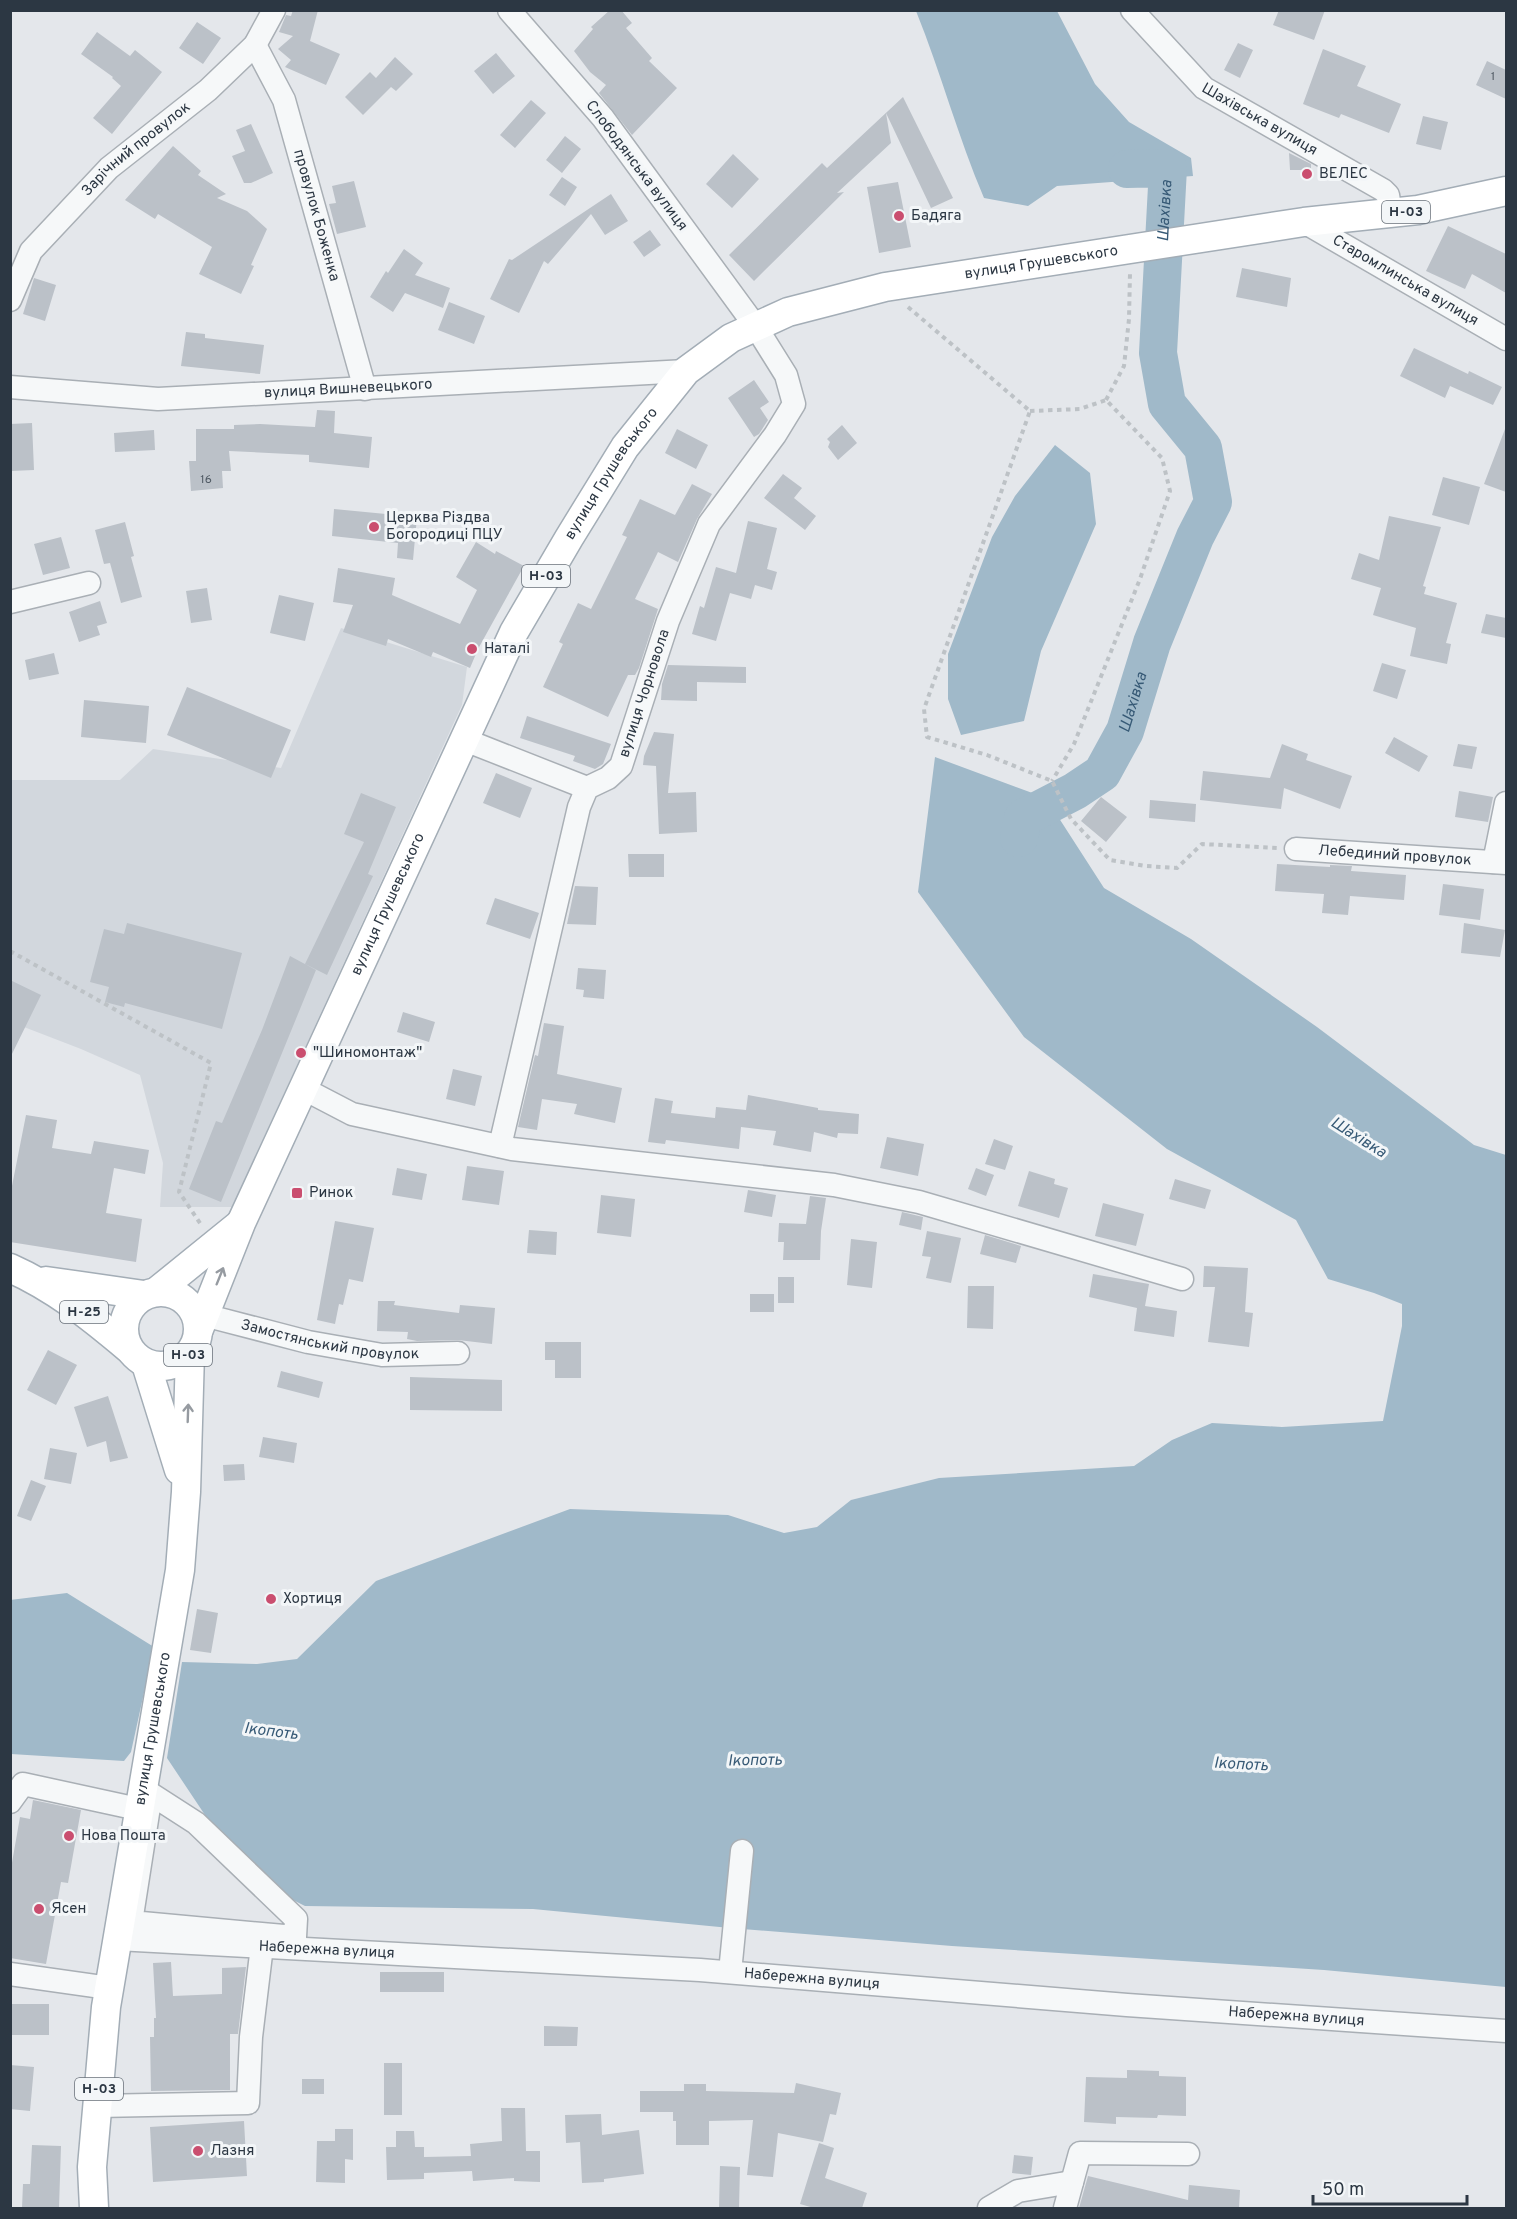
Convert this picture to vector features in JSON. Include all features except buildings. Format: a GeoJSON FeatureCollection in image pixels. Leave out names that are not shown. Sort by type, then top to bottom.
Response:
{"type":"FeatureCollection","features":[{"type":"Feature","properties":{"kind":"main road","name":"Н-03"},"geometry":{"type":"LineString","coordinates":[[1304,222],[1418,210],[1506,191]]}},
{"type":"Feature","properties":{"kind":"main road","name":"вулиця Грушевського"},"geometry":{"type":"LineString","coordinates":[[198,1332],[241,1223],[514,632],[568,538],[625,447],[686,371],[731,338],[788,312],[885,287],[1304,222]]}},
{"type":"Feature","properties":{"kind":"main road","name":"Н-03"},"geometry":{"type":"LineString","coordinates":[[186,1492],[137,1356],[124,1336],[125,1318],[134,1303],[150,1294],[241,1223]]}},
{"type":"Feature","properties":{"kind":"main road","name":"Н-25"},"geometry":{"type":"LineString","coordinates":[[10,1268],[38,1280],[77,1306],[137,1356]]}},
{"type":"Feature","properties":{"kind":"main road","name":"Н-25"},"geometry":{"type":"LineString","coordinates":[[38,1280],[150,1294]]}},
{"type":"Feature","properties":{"kind":"main road","name":"вулиця Грушевського"},"geometry":{"type":"LineString","coordinates":[[94,2208],[92,2167],[109,1988],[180,1570],[198,1332],[196,1316],[190,1305],[181,1297],[169,1292],[150,1294]]}},
{"type":"Feature","properties":{"kind":"main road","name":"Н-03"},"geometry":{"type":"LineString","coordinates":[[137,1356],[158,1366],[170,1366],[181,1361],[198,1332]]}},
{"type":"Feature","properties":{"kind":"street","name":"Зарічний провулок"},"geometry":{"type":"LineString","coordinates":[[10,300],[31,251],[109,168],[208,90],[255,45],[274,10]]}},
{"type":"Feature","properties":{"kind":"street","name":"Слободянська вулиця"},"geometry":{"type":"LineString","coordinates":[[509,10],[603,118],[756,327]]}},
{"type":"Feature","properties":{"kind":"street","name":"Шахівська вулиця"},"geometry":{"type":"LineString","coordinates":[[1132,10],[1204,88],[1383,190],[1388,195],[1391,213]]}},
{"type":"Feature","properties":{"kind":"street","name":"провулок Боженка"},"geometry":{"type":"LineString","coordinates":[[255,45],[284,100],[365,389]]}},
{"type":"Feature","properties":{"kind":"street","name":"Старомлинська вулиця"},"geometry":{"type":"LineString","coordinates":[[1304,222],[1506,339]]}},
{"type":"Feature","properties":{"kind":"street","name":"вулиця Чорновола"},"geometry":{"type":"LineString","coordinates":[[587,788],[608,778],[621,766],[668,621],[709,524],[775,435],[794,404],[786,375],[756,327]]}},
{"type":"Feature","properties":{"kind":"street","name":"вулиця Вишневецького"},"geometry":{"type":"LineString","coordinates":[[10,387],[158,399],[686,371]]}},
{"type":"Feature","properties":{"kind":"street"},"geometry":{"type":"LineString","coordinates":[[10,602],[89,583]]}},
{"type":"Feature","properties":{"kind":"street"},"geometry":{"type":"LineString","coordinates":[[465,740],[587,788],[579,807],[500,1146]]}},
{"type":"Feature","properties":{"kind":"street","name":"Лебединий провулок"},"geometry":{"type":"LineString","coordinates":[[1296,849],[1500,862],[1506,803]]}},
{"type":"Feature","properties":{"kind":"street"},"geometry":{"type":"LineString","coordinates":[[304,1089],[352,1114],[500,1146],[834,1185],[952,1210],[1182,1279]]}},
{"type":"Feature","properties":{"kind":"street","name":"Замостянський провулок"},"geometry":{"type":"LineString","coordinates":[[198,1332],[308,1342],[382,1355],[458,1353]]}},
{"type":"Feature","properties":{"kind":"street"},"geometry":{"type":"LineString","coordinates":[[10,1802],[23,1784],[140,1802]]}},
{"type":"Feature","properties":{"kind":"street"},"geometry":{"type":"LineString","coordinates":[[151,1794],[196,1823],[296,1919],[295,1937],[131,1922],[151,1794]]}},
{"type":"Feature","properties":{"kind":"street"},"geometry":{"type":"LineString","coordinates":[[730,1972],[742,1851]]}},
{"type":"Feature","properties":{"kind":"street","name":"Набережна вулиця"},"geometry":{"type":"LineString","coordinates":[[117,1939],[730,1972],[1139,2006],[1506,2031]]}},
{"type":"Feature","properties":{"kind":"street"},"geometry":{"type":"LineString","coordinates":[[98,2106],[248,2103],[251,2037],[261,1946]]}},
{"type":"Feature","properties":{"kind":"street"},"geometry":{"type":"LineString","coordinates":[[10,1974],[109,1988]]}},
{"type":"Feature","properties":{"kind":"street"},"geometry":{"type":"LineString","coordinates":[[1065,2208],[1080,2152],[1188,2154]]}},
{"type":"Feature","properties":{"kind":"street"},"geometry":{"type":"LineString","coordinates":[[989,2208],[1018,2191],[1072,2182]]}},
{"type":"Feature","properties":{"kind":"path"},"geometry":{"type":"LineString","coordinates":[[885,287],[1030,411],[1080,409],[1106,400],[1124,366],[1129,319],[1131,249]]}},
{"type":"Feature","properties":{"kind":"path"},"geometry":{"type":"LineString","coordinates":[[1052,781],[1074,744],[1140,579],[1170,491],[1162,458],[1106,400]]}},
{"type":"Feature","properties":{"kind":"path"},"geometry":{"type":"LineString","coordinates":[[1030,411],[924,709],[927,737],[987,755],[1052,781],[1071,819],[1110,860],[1177,868],[1202,844],[1296,849]]}},
{"type":"Feature","properties":{"kind":"path"},"geometry":{"type":"LineString","coordinates":[[10,951],[211,1063],[179,1192],[215,1244]]}},
{"type":"Feature","properties":{"kind":"shaded area"},"geometry":{"type":"Polygon","coordinates":[[[341,628],[467,667],[462,705],[232,1207],[160,1207],[163,1163],[140,1075],[11,1022],[10,780],[120,780],[153,749],[281,768],[341,628]]]}},
{"type":"Feature","properties":{"kind":"water"},"geometry":{"type":"Polygon","coordinates":[[[916,11],[1057,11],[1095,84],[1129,122],[1191,158],[1193,176],[1057,186],[1028,206],[984,198],[916,11]]]}},
{"type":"Feature","properties":{"kind":"water"},"geometry":{"type":"Polygon","coordinates":[[[1055,445],[1090,473],[1096,524],[1041,651],[1024,721],[961,735],[948,699],[948,654],[992,537],[1015,496],[1055,445]]]}},
{"type":"Feature","properties":{"kind":"water","name":"Ікопоть"},"geometry":{"type":"Polygon","coordinates":[[[935,757],[1046,798],[1104,888],[1191,939],[1317,1027],[1474,1145],[1506,1155],[1506,1987],[1324,1970],[952,1946],[533,1909],[305,1906],[289,1898],[207,1818],[167,1758],[182,1662],[257,1664],[297,1659],[376,1581],[570,1509],[728,1515],[784,1533],[817,1527],[851,1500],[939,1478],[1134,1466],[1172,1440],[1212,1423],[1282,1427],[1383,1421],[1402,1326],[1402,1304],[1328,1279],[1296,1220],[1167,1149],[1024,1037],[918,892],[935,757]]]}},
{"type":"Feature","properties":{"kind":"water"},"geometry":{"type":"Polygon","coordinates":[[[67,1593],[154,1647],[131,1752],[124,1761],[11,1754],[10,1600],[67,1593]]]}},
{"type":"Feature","properties":{"kind":"waterway","name":"Шахівка"},"geometry":{"type":"LineString","coordinates":[[1019,838],[1023,818],[1075,791],[1102,773],[1125,731],[1152,643],[1195,537],[1213,502],[1203,448],[1167,404],[1158,353],[1168,168],[1127,169]]}},
{"type":"Feature","properties":{"kind":"place","name":"ВЕЛЕС"},"geometry":{"type":"Point","coordinates":[1307,174]}},
{"type":"Feature","properties":{"kind":"place","name":"Бадяга"},"geometry":{"type":"Point","coordinates":[899,216]}},
{"type":"Feature","properties":{"kind":"place","name":"Церква Різдва Богородиці ПЦУ"},"geometry":{"type":"Point","coordinates":[374,527]}},
{"type":"Feature","properties":{"kind":"place","name":"Наталі"},"geometry":{"type":"Point","coordinates":[472,649]}},
{"type":"Feature","properties":{"kind":"place","name":"\"Шиномонтаж\""},"geometry":{"type":"Point","coordinates":[301,1053]}},
{"type":"Feature","properties":{"kind":"place","name":"Ринок"},"geometry":{"type":"Point","coordinates":[297,1193]}},
{"type":"Feature","properties":{"kind":"place","name":"Хортиця"},"geometry":{"type":"Point","coordinates":[271,1599]}},
{"type":"Feature","properties":{"kind":"place","name":"Нова Пошта"},"geometry":{"type":"Point","coordinates":[69,1836]}},
{"type":"Feature","properties":{"kind":"place","name":"Ясен"},"geometry":{"type":"Point","coordinates":[39,1909]}},
{"type":"Feature","properties":{"kind":"place","name":"Лазня"},"geometry":{"type":"Point","coordinates":[198,2151]}}]}
